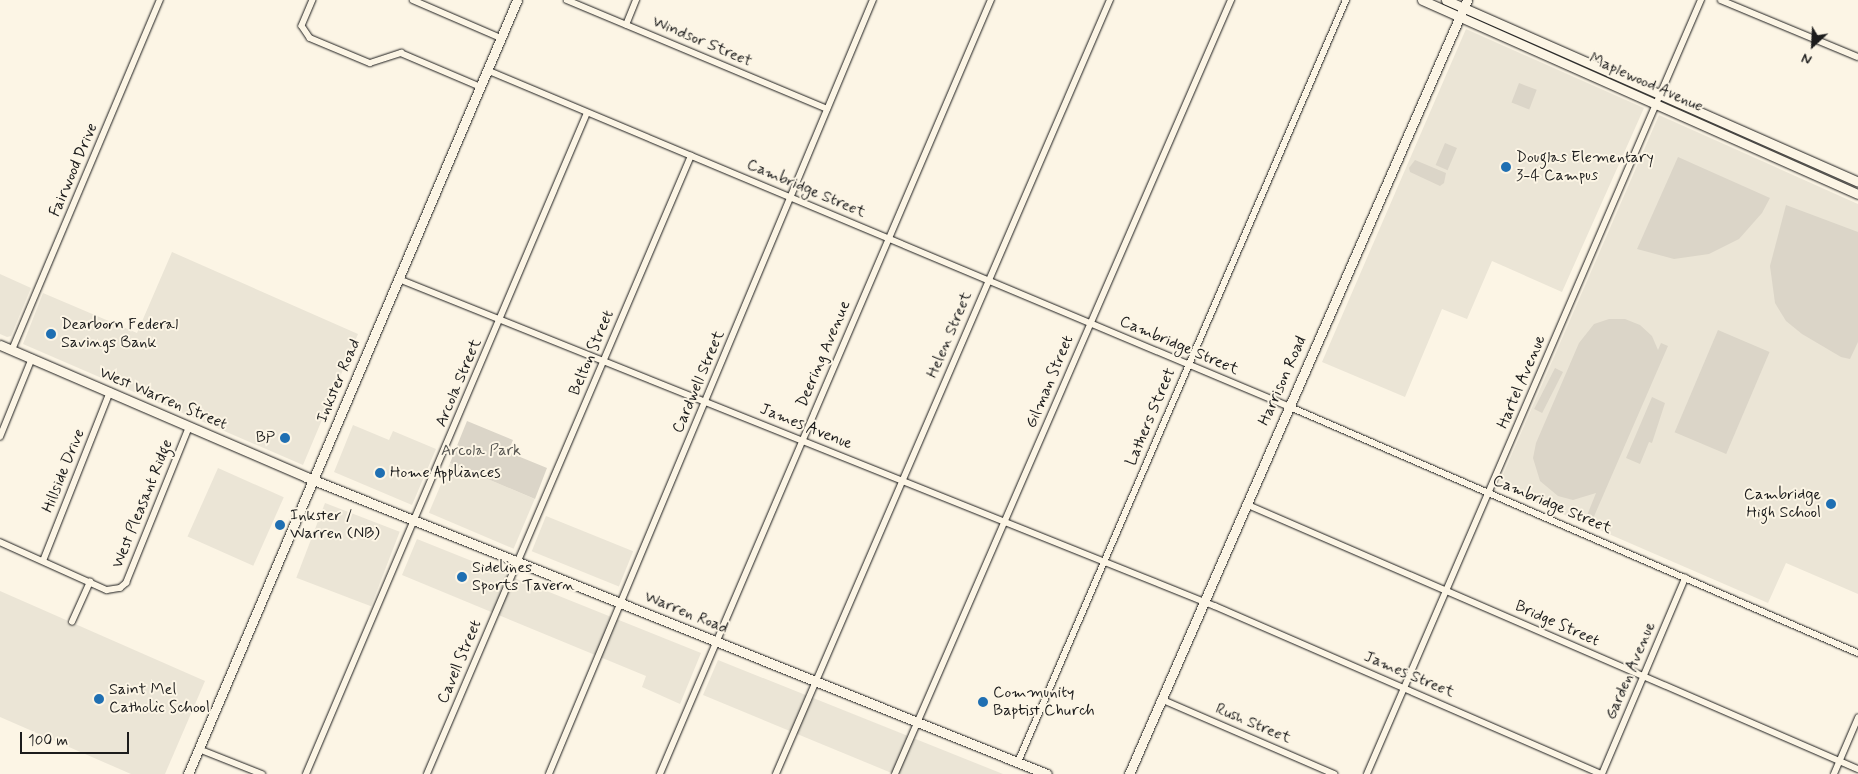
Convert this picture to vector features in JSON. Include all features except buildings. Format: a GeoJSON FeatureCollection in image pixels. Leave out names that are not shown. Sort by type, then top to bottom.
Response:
{"type":"FeatureCollection","features":[{"type":"Feature","properties":{"kind":"main road","name":"Inkster Road"},"geometry":{"type":"LineString","coordinates":[[188,774],[517,0]]}},
{"type":"Feature","properties":{"kind":"main road","name":"Maplewood Avenue"},"geometry":{"type":"LineString","coordinates":[[1422,0],[1462,8],[1858,182]]}},
{"type":"Feature","properties":{"kind":"main road","name":"Maplewood Avenue"},"geometry":{"type":"LineString","coordinates":[[1446,0],[1657,105],[1856,193]]}},
{"type":"Feature","properties":{"kind":"main road","name":"Harrison Road"},"geometry":{"type":"LineString","coordinates":[[1129,774],[1462,8]]}},
{"type":"Feature","properties":{"kind":"main road"},"geometry":{"type":"LineString","coordinates":[[1720,133],[1724,123]]}},
{"type":"Feature","properties":{"kind":"main road"},"geometry":{"type":"LineString","coordinates":[[1782,161],[1786,150]]}},
{"type":"Feature","properties":{"kind":"main road","name":"West Warren Street"},"geometry":{"type":"LineString","coordinates":[[0,345],[314,479]]}},
{"type":"Feature","properties":{"kind":"main road","name":"Warren Road"},"geometry":{"type":"LineString","coordinates":[[314,479],[1018,762],[1036,772],[1048,774]]}},
{"type":"Feature","properties":{"kind":"street","name":"Fairwood Drive"},"geometry":{"type":"LineString","coordinates":[[12,350],[160,0]]}},
{"type":"Feature","properties":{"kind":"street"},"geometry":{"type":"LineString","coordinates":[[313,0],[302,26],[310,38],[370,63],[401,53],[480,86]]}},
{"type":"Feature","properties":{"kind":"street"},"geometry":{"type":"LineString","coordinates":[[413,0],[501,38]]}},
{"type":"Feature","properties":{"kind":"street","name":"Windsor Street"},"geometry":{"type":"LineString","coordinates":[[567,0],[827,109]]}},
{"type":"Feature","properties":{"kind":"street"},"geometry":{"type":"LineString","coordinates":[[626,25],[636,0]]}},
{"type":"Feature","properties":{"kind":"street","name":"Cardwell Street"},"geometry":{"type":"LineString","coordinates":[[549,774],[873,0]]}},
{"type":"Feature","properties":{"kind":"street","name":"Deering Avenue"},"geometry":{"type":"LineString","coordinates":[[660,774],[991,0]]}},
{"type":"Feature","properties":{"kind":"street","name":"Helen Street"},"geometry":{"type":"LineString","coordinates":[[776,774],[1110,0]]}},
{"type":"Feature","properties":{"kind":"street","name":"Gilman Street"},"geometry":{"type":"LineString","coordinates":[[895,774],[1231,0]]}},
{"type":"Feature","properties":{"kind":"street","name":"Lathers Street"},"geometry":{"type":"LineString","coordinates":[[1018,762],[1346,0]]}},
{"type":"Feature","properties":{"kind":"street","name":"Hartel Avenue"},"geometry":{"type":"LineString","coordinates":[[1368,774],[1702,0]]}},
{"type":"Feature","properties":{"kind":"street"},"geometry":{"type":"LineString","coordinates":[[1721,0],[1858,57]]}},
{"type":"Feature","properties":{"kind":"street","name":"Cambridge Street"},"geometry":{"type":"LineString","coordinates":[[487,70],[1288,406],[1858,653]]}},
{"type":"Feature","properties":{"kind":"street","name":"Arcola Street"},"geometry":{"type":"LineString","coordinates":[[306,774],[416,520],[587,113]]}},
{"type":"Feature","properties":{"kind":"street","name":"Belton Street"},"geometry":{"type":"LineString","coordinates":[[518,562],[691,156]]}},
{"type":"Feature","properties":{"kind":"street"},"geometry":{"type":"LineString","coordinates":[[1856,193],[1858,182]]}},
{"type":"Feature","properties":{"kind":"street","name":"James Avenue"},"geometry":{"type":"LineString","coordinates":[[399,279],[1204,602]]}},
{"type":"Feature","properties":{"kind":"street"},"geometry":{"type":"LineString","coordinates":[[0,437],[32,358]]}},
{"type":"Feature","properties":{"kind":"street","name":"Hillside Drive"},"geometry":{"type":"LineString","coordinates":[[43,561],[110,392]]}},
{"type":"Feature","properties":{"kind":"street","name":"West Pleasant Ridge"},"geometry":{"type":"LineString","coordinates":[[0,542],[112,590],[126,583],[189,426]]}},
{"type":"Feature","properties":{"kind":"street","name":"Bridge Street"},"geometry":{"type":"LineString","coordinates":[[1246,504],[1858,769]]}},
{"type":"Feature","properties":{"kind":"street","name":"Cavell Street"},"geometry":{"type":"LineString","coordinates":[[427,774],[518,562]]}},
{"type":"Feature","properties":{"kind":"street","name":"Garden Avenue"},"geometry":{"type":"LineString","coordinates":[[1602,774],[1685,578]]}},
{"type":"Feature","properties":{"kind":"street"},"geometry":{"type":"LineString","coordinates":[[72,622],[90,582]]}},
{"type":"Feature","properties":{"kind":"street","name":"James Street"},"geometry":{"type":"LineString","coordinates":[[1204,602],[1602,774]]}},
{"type":"Feature","properties":{"kind":"street","name":"Rush Street"},"geometry":{"type":"LineString","coordinates":[[1161,699],[1334,774]]}},
{"type":"Feature","properties":{"kind":"street"},"geometry":{"type":"LineString","coordinates":[[1834,774],[1858,718]]}},
{"type":"Feature","properties":{"kind":"street"},"geometry":{"type":"LineString","coordinates":[[199,749],[262,774]]}},
{"type":"Feature","properties":{"kind":"shaded area"},"geometry":{"type":"Polygon","coordinates":[[[1466,29],[1644,108],[1562,292],[1492,261],[1467,319],[1442,309],[1405,397],[1322,362],[1466,29]]]}},
{"type":"Feature","properties":{"kind":"shaded area"},"geometry":{"type":"Polygon","coordinates":[[[1659,115],[1858,204],[1858,594],[1786,563],[1768,603],[1498,486],[1659,115]]]}},
{"type":"Feature","properties":{"kind":"shaded area"},"geometry":{"type":"Polygon","coordinates":[[[172,252],[358,334],[303,465],[23,344],[43,293],[137,333],[172,252]]]}},
{"type":"Feature","properties":{"kind":"shaded area"},"geometry":{"type":"Polygon","coordinates":[[[0,274],[31,288],[11,336],[7,337],[0,334],[0,274]]]}},
{"type":"Feature","properties":{"kind":"shaded area"},"geometry":{"type":"Polygon","coordinates":[[[353,425],[389,440],[393,431],[436,449],[412,505],[334,472],[353,425]]]}},
{"type":"Feature","properties":{"kind":"shaded area"},"geometry":{"type":"Polygon","coordinates":[[[450,463],[535,499],[514,549],[429,513],[450,463]]]}},
{"type":"Feature","properties":{"kind":"shaded area"},"geometry":{"type":"Polygon","coordinates":[[[218,468],[284,497],[253,566],[187,537],[218,468]]]}},
{"type":"Feature","properties":{"kind":"shaded area"},"geometry":{"type":"Polygon","coordinates":[[[325,503],[400,532],[371,606],[296,578],[325,503]]]}},
{"type":"Feature","properties":{"kind":"shaded area"},"geometry":{"type":"Polygon","coordinates":[[[546,516],[633,551],[619,586],[532,551],[546,516]]]}},
{"type":"Feature","properties":{"kind":"shaded area"},"geometry":{"type":"Polygon","coordinates":[[[417,539],[701,653],[680,704],[642,687],[646,676],[402,575],[417,539]]]}},
{"type":"Feature","properties":{"kind":"shaded area","name":"Saint Mel Catholic School"},"geometry":{"type":"Polygon","coordinates":[[[0,591],[205,681],[165,774],[131,774],[0,717],[0,591]]]}},
{"type":"Feature","properties":{"kind":"shaded area"},"geometry":{"type":"Polygon","coordinates":[[[718,660],[1003,774],[894,774],[703,695],[718,660]]]}},
{"type":"Feature","properties":{"kind":"green space"},"geometry":{"type":"Polygon","coordinates":[[[1519,83],[1537,90],[1529,109],[1511,103],[1519,83]]]}},
{"type":"Feature","properties":{"kind":"green space"},"geometry":{"type":"Polygon","coordinates":[[[1445,143],[1457,148],[1448,170],[1436,165],[1445,143]]]}},
{"type":"Feature","properties":{"kind":"green space"},"geometry":{"type":"Polygon","coordinates":[[[1678,157],[1770,198],[1762,213],[1739,239],[1709,254],[1674,259],[1637,249],[1678,157]]]}},
{"type":"Feature","properties":{"kind":"green space"},"geometry":{"type":"Polygon","coordinates":[[[1415,160],[1446,173],[1444,183],[1440,186],[1410,172],[1409,168],[1415,160]]]}},
{"type":"Feature","properties":{"kind":"green space"},"geometry":{"type":"Polygon","coordinates":[[[1786,205],[1858,232],[1858,342],[1850,359],[1841,357],[1802,334],[1786,321],[1775,303],[1770,266],[1786,205]]]}},
{"type":"Feature","properties":{"kind":"green space"},"geometry":{"type":"Polygon","coordinates":[[[1609,319],[1625,319],[1640,325],[1652,336],[1658,350],[1661,343],[1668,346],[1592,521],[1586,518],[1596,493],[1573,500],[1558,496],[1540,481],[1533,458],[1536,443],[1579,343],[1594,324],[1609,319]]]}},
{"type":"Feature","properties":{"kind":"green space"},"geometry":{"type":"Polygon","coordinates":[[[1718,330],[1770,352],[1726,454],[1675,432],[1718,330]]]}},
{"type":"Feature","properties":{"kind":"green space"},"geometry":{"type":"Polygon","coordinates":[[[1555,368],[1563,372],[1542,413],[1534,409],[1555,368]]]}},
{"type":"Feature","properties":{"kind":"green space"},"geometry":{"type":"Polygon","coordinates":[[[1652,397],[1665,403],[1652,443],[1649,442],[1640,464],[1626,458],[1652,397]]]}},
{"type":"Feature","properties":{"kind":"green space","name":"Arcola Park"},"geometry":{"type":"Polygon","coordinates":[[[467,421],[513,440],[508,452],[547,468],[535,499],[450,463],[467,421]]]}},
{"type":"Feature","properties":{"kind":"place","name":"Douglas Elementary 3-4 Campus"},"geometry":{"type":"Point","coordinates":[1506,167]}},
{"type":"Feature","properties":{"kind":"place","name":"Dearborn Federal Savings Bank"},"geometry":{"type":"Point","coordinates":[51,334]}},
{"type":"Feature","properties":{"kind":"place","name":"BP"},"geometry":{"type":"Point","coordinates":[285,438]}},
{"type":"Feature","properties":{"kind":"place","name":"Home Appliances"},"geometry":{"type":"Point","coordinates":[380,473]}},
{"type":"Feature","properties":{"kind":"place","name":"Cambridge High School"},"geometry":{"type":"Point","coordinates":[1831,504]}},
{"type":"Feature","properties":{"kind":"place","name":"Inkster / Warren (NB)"},"geometry":{"type":"Point","coordinates":[280,525]}},
{"type":"Feature","properties":{"kind":"place","name":"Sidelines Sports Tavern"},"geometry":{"type":"Point","coordinates":[462,577]}},
{"type":"Feature","properties":{"kind":"place","name":"Saint Mel Catholic School"},"geometry":{"type":"Point","coordinates":[99,699]}},
{"type":"Feature","properties":{"kind":"place","name":"Community Baptist Church"},"geometry":{"type":"Point","coordinates":[983,702]}}]}
